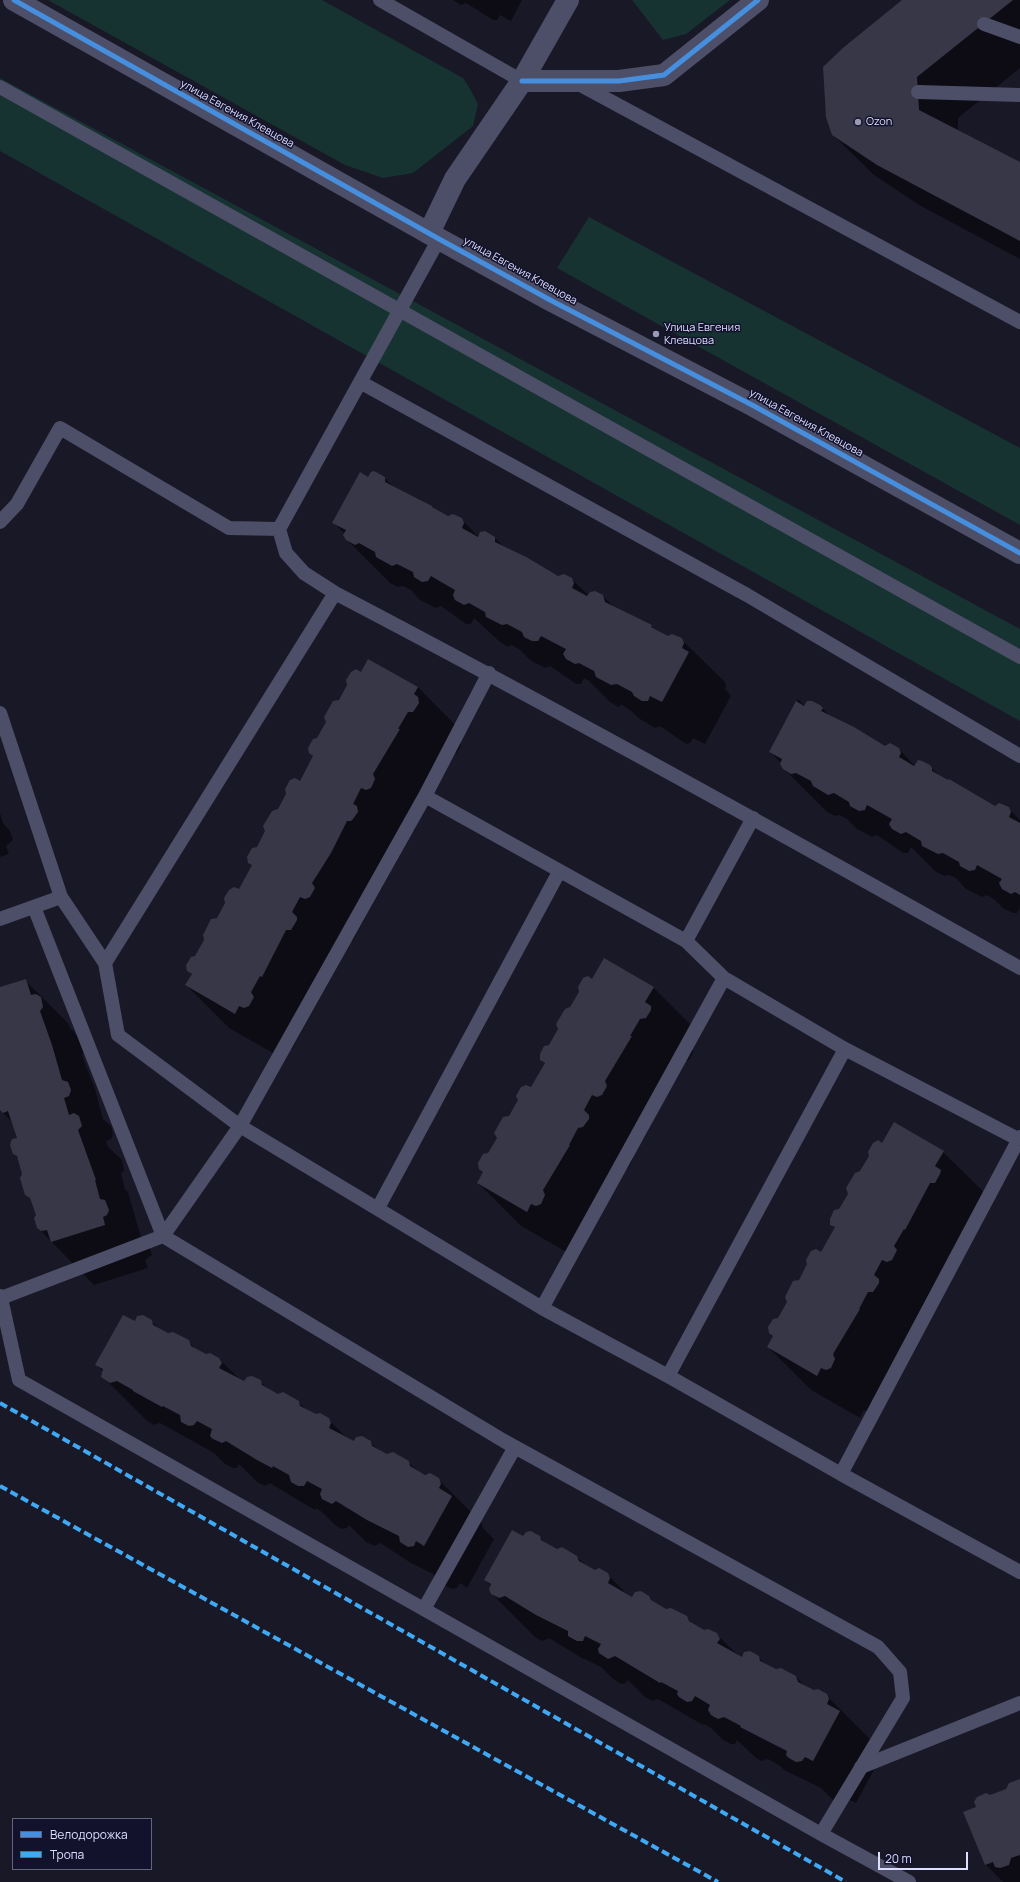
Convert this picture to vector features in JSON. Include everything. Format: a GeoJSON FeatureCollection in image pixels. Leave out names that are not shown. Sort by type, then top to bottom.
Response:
{"type":"FeatureCollection","features":[{"type":"Feature","properties":{"kind":"street","name":"улица Евгения Клевцова"},"geometry":{"type":"LineString","coordinates":[[14,0],[552,301],[754,406],[1020,553]]}},
{"type":"Feature","properties":{"kind":"street"},"geometry":{"type":"LineString","coordinates":[[434,236],[455,179],[522,81],[568,0]]}},
{"type":"Feature","properties":{"kind":"street"},"geometry":{"type":"LineString","coordinates":[[522,81],[619,81],[664,75],[758,0]]}},
{"type":"Feature","properties":{"kind":"lane"},"geometry":{"type":"LineString","coordinates":[[380,0],[522,81]]}},
{"type":"Feature","properties":{"kind":"lane"},"geometry":{"type":"LineString","coordinates":[[984,24],[1020,36]]}},
{"type":"Feature","properties":{"kind":"lane"},"geometry":{"type":"LineString","coordinates":[[573,81],[1020,322]]}},
{"type":"Feature","properties":{"kind":"lane"},"geometry":{"type":"LineString","coordinates":[[0,87],[1020,657]]}},
{"type":"Feature","properties":{"kind":"lane"},"geometry":{"type":"LineString","coordinates":[[918,92],[1020,95]]}},
{"type":"Feature","properties":{"kind":"lane"},"geometry":{"type":"LineString","coordinates":[[434,236],[400,310],[279,529],[286,552],[304,573],[335,593],[489,673],[753,818],[1020,968]]}},
{"type":"Feature","properties":{"kind":"lane"},"geometry":{"type":"LineString","coordinates":[[360,382],[747,595],[1020,756]]}},
{"type":"Feature","properties":{"kind":"lane"},"geometry":{"type":"LineString","coordinates":[[0,522],[17,504],[60,428],[229,528],[279,529]]}},
{"type":"Feature","properties":{"kind":"lane"},"geometry":{"type":"LineString","coordinates":[[105,963],[335,593]]}},
{"type":"Feature","properties":{"kind":"lane"},"geometry":{"type":"LineString","coordinates":[[489,673],[425,796],[240,1126],[163,1236],[0,1297],[19,1380],[821,1834],[909,1882]]}},
{"type":"Feature","properties":{"kind":"lane"},"geometry":{"type":"LineString","coordinates":[[0,713],[61,897],[105,963],[118,1035],[240,1126],[542,1308],[668,1376],[841,1474],[1020,1572]]}},
{"type":"Feature","properties":{"kind":"lane"},"geometry":{"type":"LineString","coordinates":[[425,796],[559,872],[686,941],[724,978],[845,1049],[1019,1138],[841,1474]]}},
{"type":"Feature","properties":{"kind":"lane"},"geometry":{"type":"LineString","coordinates":[[686,941],[753,818]]}},
{"type":"Feature","properties":{"kind":"lane"},"geometry":{"type":"LineString","coordinates":[[378,1208],[559,872]]}},
{"type":"Feature","properties":{"kind":"lane"},"geometry":{"type":"LineString","coordinates":[[0,919],[61,897]]}},
{"type":"Feature","properties":{"kind":"lane"},"geometry":{"type":"LineString","coordinates":[[34,907],[163,1236],[515,1447],[878,1647],[900,1672],[903,1698],[821,1834]]}},
{"type":"Feature","properties":{"kind":"lane"},"geometry":{"type":"LineString","coordinates":[[542,1308],[724,978]]}},
{"type":"Feature","properties":{"kind":"lane"},"geometry":{"type":"LineString","coordinates":[[668,1376],[845,1049]]}},
{"type":"Feature","properties":{"kind":"lane"},"geometry":{"type":"LineString","coordinates":[[424,1609],[515,1447]]}},
{"type":"Feature","properties":{"kind":"lane"},"geometry":{"type":"LineString","coordinates":[[861,1767],[1020,1703]]}},
{"type":"Feature","properties":{"kind":"green space"},"geometry":{"type":"Polygon","coordinates":[[[48,0],[322,0],[463,78],[478,104],[473,126],[413,173],[383,178],[345,165],[48,0]]]}},
{"type":"Feature","properties":{"kind":"green space"},"geometry":{"type":"Polygon","coordinates":[[[632,0],[730,0],[686,34],[663,40],[632,0]]]}},
{"type":"Feature","properties":{"kind":"green space"},"geometry":{"type":"Polygon","coordinates":[[[0,78],[1020,629],[1020,721],[0,151],[0,78]]]}},
{"type":"Feature","properties":{"kind":"green space"},"geometry":{"type":"Polygon","coordinates":[[[589,217],[1020,448],[1020,525],[557,268],[589,217]]]}},
{"type":"Feature","properties":{"kind":"building"},"geometry":{"type":"Polygon","coordinates":[[[902,0],[1013,0],[917,77],[919,110],[1020,162],[1020,241],[877,165],[832,135],[826,117],[823,67],[844,47],[902,0]]]}},
{"type":"Feature","properties":{"kind":"building"},"geometry":{"type":"Polygon","coordinates":[[[374,471],[385,477],[385,482],[432,506],[448,516],[453,514],[462,518],[464,523],[462,528],[478,537],[480,532],[485,531],[495,537],[495,542],[528,558],[558,576],[564,574],[572,578],[574,583],[572,588],[587,596],[590,592],[595,591],[603,595],[605,602],[652,625],[651,627],[668,636],[672,634],[682,638],[684,643],[682,648],[689,652],[662,702],[650,696],[648,701],[642,701],[634,696],[632,692],[617,684],[611,685],[596,677],[594,671],[579,663],[575,664],[566,659],[563,654],[566,649],[541,636],[538,641],[532,641],[524,637],[522,632],[507,624],[502,625],[486,617],[485,612],[469,603],[464,605],[455,600],[453,595],[455,590],[431,576],[428,581],[422,582],[414,577],[413,572],[397,564],[392,566],[376,557],[375,552],[359,543],[355,545],[346,540],[343,535],[346,530],[332,523],[360,472],[368,477],[371,472],[374,471]]]}},
{"type":"Feature","properties":{"kind":"building"},"geometry":{"type":"Polygon","coordinates":[[[368,659],[418,687],[414,694],[418,697],[419,703],[413,712],[408,712],[398,729],[400,729],[373,774],[375,779],[371,788],[366,790],[361,788],[353,804],[357,806],[358,812],[351,821],[347,821],[331,853],[312,883],[315,888],[310,897],[305,899],[300,897],[292,912],[297,917],[297,920],[291,930],[286,930],[262,977],[260,976],[251,992],[254,997],[249,1006],[244,1008],[239,1006],[235,1014],[185,985],[192,974],[187,971],[186,965],[191,957],[195,956],[204,940],[203,935],[211,919],[217,918],[225,903],[224,898],[229,890],[234,887],[239,889],[252,865],[248,863],[247,857],[252,848],[257,847],[265,831],[263,826],[272,811],[278,809],[286,794],[285,789],[290,780],[295,778],[300,781],[313,756],[309,753],[308,748],[313,739],[317,738],[326,722],[324,717],[333,701],[339,700],[347,685],[346,680],[351,672],[356,669],[361,672],[368,659]]]}},
{"type":"Feature","properties":{"kind":"building"},"geometry":{"type":"Polygon","coordinates":[[[796,701],[804,706],[807,701],[812,701],[823,708],[821,711],[854,727],[885,746],[890,743],[899,748],[901,753],[899,757],[914,766],[918,760],[922,761],[930,765],[932,771],[948,780],[949,779],[995,806],[999,803],[1009,807],[1011,812],[1009,817],[1020,823],[1020,895],[1015,892],[1011,894],[1002,889],[999,883],[1002,879],[977,865],[975,870],[969,871],[960,866],[959,862],[943,853],[938,854],[922,846],[921,841],[906,832],[901,834],[892,829],[889,824],[892,819],[867,805],[865,810],[859,811],[850,806],[849,802],[834,793],[828,795],[813,786],[811,781],[796,773],[791,774],[783,769],[780,764],[782,759],[769,752],[796,701]]]}},
{"type":"Feature","properties":{"kind":"building"},"geometry":{"type":"Polygon","coordinates":[[[604,958],[654,987],[645,1002],[651,1006],[651,1010],[646,1018],[640,1019],[630,1036],[632,1036],[605,1081],[607,1086],[602,1095],[597,1097],[592,1095],[584,1110],[589,1115],[589,1119],[583,1127],[578,1128],[570,1145],[543,1190],[545,1195],[541,1204],[536,1206],[531,1204],[527,1212],[477,1183],[483,1172],[479,1169],[478,1163],[483,1154],[488,1153],[497,1138],[494,1133],[503,1117],[509,1116],[518,1100],[516,1096],[521,1087],[526,1085],[531,1087],[545,1063],[540,1060],[540,1054],[544,1046],[549,1045],[558,1029],[556,1024],[565,1009],[570,1007],[579,992],[578,987],[583,978],[588,976],[592,979],[604,958]]]}},
{"type":"Feature","properties":{"kind":"building"},"geometry":{"type":"Polygon","coordinates":[[[26,979],[31,995],[36,994],[41,997],[43,1007],[40,1011],[62,1080],[68,1082],[71,1090],[69,1096],[64,1098],[69,1115],[74,1113],[79,1116],[82,1126],[78,1130],[96,1180],[100,1199],[105,1200],[109,1210],[107,1215],[103,1217],[105,1225],[51,1242],[47,1230],[41,1231],[37,1228],[34,1218],[36,1215],[30,1198],[25,1195],[20,1178],[22,1174],[17,1156],[13,1154],[10,1145],[12,1139],[17,1138],[8,1111],[3,1113],[0,1110],[0,987],[26,979]]]}},
{"type":"Feature","properties":{"kind":"building"},"geometry":{"type":"Polygon","coordinates":[[[894,1122],[944,1151],[935,1166],[941,1170],[940,1174],[935,1183],[930,1183],[905,1230],[904,1229],[894,1246],[897,1250],[892,1260],[887,1262],[882,1260],[874,1275],[879,1279],[879,1283],[873,1292],[868,1292],[860,1309],[833,1354],[835,1359],[831,1368],[826,1370],[821,1368],[817,1376],[767,1347],[773,1336],[769,1333],[768,1327],[773,1319],[778,1318],[787,1302],[785,1297],[793,1281],[799,1280],[807,1264],[806,1260],[811,1251],[816,1249],[821,1252],[835,1227],[830,1225],[830,1219],[834,1210],[839,1209],[848,1194],[846,1188],[855,1173],[860,1171],[869,1156],[868,1152],[873,1143],[878,1140],[882,1143],[894,1122]]]}},
{"type":"Feature","properties":{"kind":"building"},"geometry":{"type":"Polygon","coordinates":[[[123,1315],[135,1321],[137,1316],[143,1315],[152,1320],[153,1325],[168,1333],[173,1332],[189,1340],[191,1346],[206,1354],[210,1353],[219,1358],[222,1363],[219,1368],[244,1381],[247,1377],[252,1376],[261,1380],[262,1385],[278,1394],[283,1392],[299,1401],[300,1406],[316,1414],[320,1413],[329,1418],[331,1423],[329,1428],[354,1441],[356,1437],[362,1436],[371,1441],[372,1446],[387,1454],[393,1452],[409,1461],[410,1466],[425,1475],[430,1473],[439,1478],[441,1484],[439,1488],[452,1496],[424,1546],[416,1541],[414,1546],[408,1547],[400,1542],[399,1536],[367,1520],[336,1501],[332,1504],[322,1499],[320,1494],[322,1489],[307,1481],[304,1486],[298,1486],[291,1482],[289,1475],[273,1466],[272,1468],[226,1441],[222,1443],[213,1439],[210,1436],[212,1429],[197,1421],[194,1425],[189,1426],[181,1422],[180,1415],[163,1406],[162,1407],[117,1381],[110,1383],[101,1377],[103,1369],[95,1365],[123,1315]]]}},
{"type":"Feature","properties":{"kind":"building"},"geometry":{"type":"Polygon","coordinates":[[[512,1530],[523,1536],[526,1532],[531,1531],[540,1536],[541,1540],[557,1549],[562,1547],[577,1556],[579,1561],[595,1570],[599,1568],[608,1573],[610,1578],[608,1583],[632,1597],[635,1592],[641,1591],[649,1596],[651,1600],[666,1609],[671,1608],[687,1616],[689,1621],[704,1630],[708,1629],[717,1633],[720,1639],[717,1643],[742,1657],[744,1652],[750,1651],[759,1656],[760,1661],[776,1669],[781,1668],[796,1676],[798,1682],[814,1690],[818,1689],[827,1694],[829,1699],[827,1704],[840,1711],[813,1761],[805,1757],[802,1761],[796,1762],[786,1755],[787,1751],[740,1727],[741,1726],[724,1717],[718,1719],[711,1715],[708,1710],[710,1705],[695,1696],[692,1701],[687,1702],[679,1697],[677,1694],[678,1691],[661,1682],[660,1683],[615,1656],[608,1659],[599,1653],[598,1649],[601,1644],[585,1636],[583,1641],[577,1641],[568,1636],[568,1631],[536,1615],[505,1596],[499,1598],[491,1594],[489,1589],[491,1584],[484,1580],[512,1530]]]}},
{"type":"Feature","properties":{"kind":"building"},"geometry":{"type":"Polygon","coordinates":[[[1020,1779],[1020,1855],[1011,1858],[1009,1865],[1000,1868],[995,1867],[993,1862],[985,1865],[963,1812],[976,1807],[974,1802],[977,1797],[986,1793],[990,1795],[1006,1789],[1009,1783],[1020,1779]]]}},
{"type":"Feature","properties":{"kind":"marked path"},"geometry":{"type":"LineString","coordinates":[[0,1403],[846,1882]]}},
{"type":"Feature","properties":{"kind":"marked path"},"geometry":{"type":"LineString","coordinates":[[0,1486],[718,1882]]}},
{"type":"Feature","properties":{"kind":"cycle path"},"geometry":{"type":"LineString","coordinates":[[14,0],[439,239],[552,301],[754,406],[1020,553]]}},
{"type":"Feature","properties":{"kind":"cycle path"},"geometry":{"type":"LineString","coordinates":[[522,81],[619,81],[664,75],[758,0]]}},
{"type":"Feature","properties":{"kind":"place","name":"Ozon"},"geometry":{"type":"Point","coordinates":[858,122]}},
{"type":"Feature","properties":{"kind":"place","name":"Улица Евгения Клевцова"},"geometry":{"type":"Point","coordinates":[656,334]}}]}
